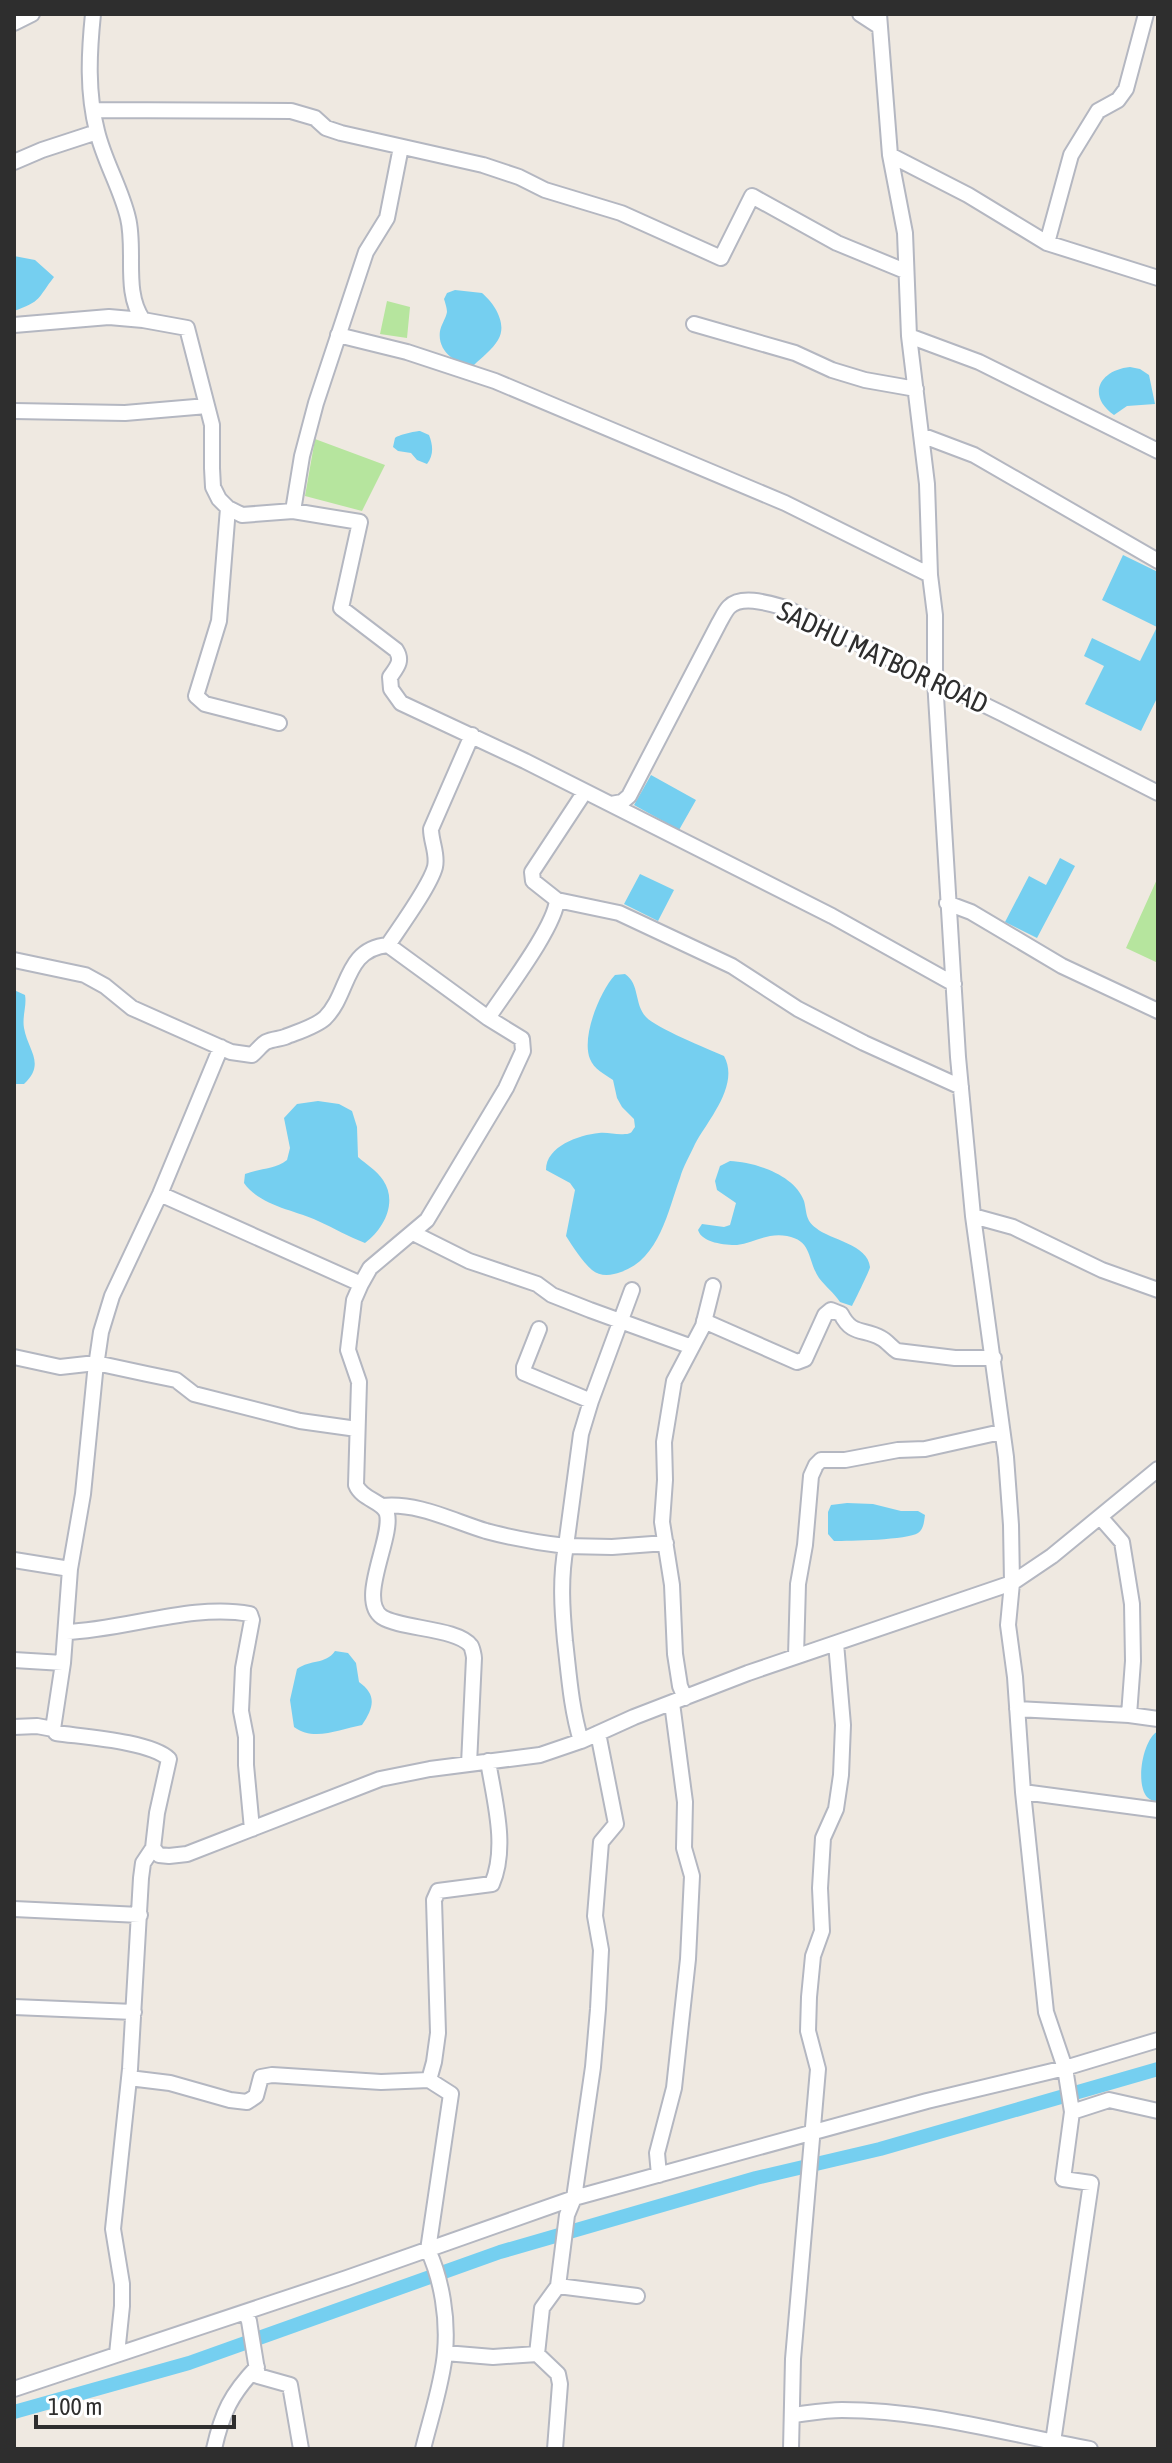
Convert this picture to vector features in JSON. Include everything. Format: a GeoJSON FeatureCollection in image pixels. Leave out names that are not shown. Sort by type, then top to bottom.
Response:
{"type":"FeatureCollection","features":[{"type":"Feature","properties":{"kind":"street"},"geometry":{"type":"LineString","coordinates":[[14,23],[32,14]]}},
{"type":"Feature","properties":{"kind":"street"},"geometry":{"type":"LineString","coordinates":[[93,14],[90,44],[93,110],[97,132],[128,218],[132,293],[143,320]]}},
{"type":"Feature","properties":{"kind":"street"},"geometry":{"type":"LineString","coordinates":[[860,14],[880,20],[890,155],[905,233],[909,336],[927,484],[947,903],[961,1087],[973,1216],[1006,1457],[1012,1583],[1008,1625],[1046,2012],[1066,2073],[1072,2111],[1063,2179],[1091,2183],[1053,2442]]}},
{"type":"Feature","properties":{"kind":"street"},"geometry":{"type":"LineString","coordinates":[[1047,243],[1071,155],[1098,111],[1118,100],[1126,89],[1146,14]]}},
{"type":"Feature","properties":{"kind":"street"},"geometry":{"type":"LineString","coordinates":[[93,110],[291,111],[315,118],[333,131],[483,165],[519,177],[545,190],[621,213],[721,258],[752,196],[837,243],[905,271]]}},
{"type":"Feature","properties":{"kind":"street"},"geometry":{"type":"LineString","coordinates":[[14,162],[97,132]]}},
{"type":"Feature","properties":{"kind":"street"},"geometry":{"type":"LineString","coordinates":[[293,511],[312,416],[366,252],[387,218],[401,147]]}},
{"type":"Feature","properties":{"kind":"street"},"geometry":{"type":"LineString","coordinates":[[890,155],[968,195],[1047,243],[1158,278]]}},
{"type":"Feature","properties":{"kind":"street"},"geometry":{"type":"LineString","coordinates":[[14,325],[109,317],[187,328],[212,425],[213,487],[219,499],[242,515],[293,511],[360,522],[341,608],[396,650],[400,657],[399,665],[390,677],[391,689],[401,703],[472,735],[832,916],[954,984]]}},
{"type":"Feature","properties":{"kind":"street"},"geometry":{"type":"LineString","coordinates":[[694,324],[795,353],[832,370],[865,380],[916,389]]}},
{"type":"Feature","properties":{"kind":"street"},"geometry":{"type":"LineString","coordinates":[[338,335],[407,352],[495,381],[785,503],[930,575]]}},
{"type":"Feature","properties":{"kind":"street"},"geometry":{"type":"LineString","coordinates":[[909,336],[979,362],[1158,451]]}},
{"type":"Feature","properties":{"kind":"street"},"geometry":{"type":"LineString","coordinates":[[14,411],[125,413],[207,406]]}},
{"type":"Feature","properties":{"kind":"street"},"geometry":{"type":"LineString","coordinates":[[921,435],[974,455],[1158,561]]}},
{"type":"Feature","properties":{"kind":"street"},"geometry":{"type":"LineString","coordinates":[[228,508],[219,621],[196,696],[205,704],[279,723]]}},
{"type":"Feature","properties":{"kind":"street","name":"SADHU MATBOR ROAD"},"geometry":{"type":"LineString","coordinates":[[611,804],[622,802],[629,796],[727,608],[737,601],[764,602],[786,608],[1158,793]]}},
{"type":"Feature","properties":{"kind":"street"},"geometry":{"type":"LineString","coordinates":[[388,945],[435,868],[431,829],[472,735]]}},
{"type":"Feature","properties":{"kind":"street"},"geometry":{"type":"LineString","coordinates":[[584,793],[532,872],[533,881],[557,900],[619,913],[732,966],[798,1009],[851,1036],[961,1087]]}},
{"type":"Feature","properties":{"kind":"street"},"geometry":{"type":"LineString","coordinates":[[488,1018],[544,933],[557,910],[557,900]]}},
{"type":"Feature","properties":{"kind":"street"},"geometry":{"type":"LineString","coordinates":[[947,903],[971,912],[1062,966],[1158,1011]]}},
{"type":"Feature","properties":{"kind":"street"},"geometry":{"type":"LineString","coordinates":[[14,960],[85,975],[105,986],[132,1008],[221,1047],[242,1055],[252,1055],[265,1043],[286,1037],[323,1019],[335,1005],[350,971],[361,957],[375,946],[388,945],[522,1039],[523,1051],[506,1088],[427,1220],[370,1268],[354,1300],[349,1333],[350,1361],[359,1382],[356,1485],[359,1493],[382,1506],[387,1514],[374,1584],[375,1609],[382,1617],[443,1633],[464,1640],[471,1646],[474,1658],[469,1764]]}},
{"type":"Feature","properties":{"kind":"street"},"geometry":{"type":"LineString","coordinates":[[53,1729],[101,1332],[112,1296],[160,1194],[221,1047]]}},
{"type":"Feature","properties":{"kind":"street"},"geometry":{"type":"LineString","coordinates":[[160,1194],[361,1284]]}},
{"type":"Feature","properties":{"kind":"street"},"geometry":{"type":"LineString","coordinates":[[973,1216],[1013,1227],[1102,1270],[1158,1290]]}},
{"type":"Feature","properties":{"kind":"street"},"geometry":{"type":"LineString","coordinates":[[413,1233],[469,1261],[530,1281],[552,1295],[692,1347]]}},
{"type":"Feature","properties":{"kind":"street"},"geometry":{"type":"LineString","coordinates":[[659,2175],[657,2153],[674,2088],[688,1959],[692,1876],[684,1848],[680,1686],[675,1654],[672,1585],[662,1522],[666,1421],[674,1381],[704,1321],[713,1286]]}},
{"type":"Feature","properties":{"kind":"street"},"geometry":{"type":"LineString","coordinates":[[581,1741],[571,1700],[562,1617],[562,1573],[576,1459],[591,1401],[632,1290]]}},
{"type":"Feature","properties":{"kind":"street"},"geometry":{"type":"LineString","coordinates":[[704,1321],[797,1362],[805,1359],[825,1315],[831,1310],[841,1314],[846,1325],[884,1339],[897,1351],[955,1358],[994,1358]]}},
{"type":"Feature","properties":{"kind":"street"},"geometry":{"type":"LineString","coordinates":[[539,1329],[524,1373],[591,1401]]}},
{"type":"Feature","properties":{"kind":"street"},"geometry":{"type":"LineString","coordinates":[[14,1357],[60,1367],[96,1363],[176,1380],[194,1394],[300,1421],[357,1429]]}},
{"type":"Feature","properties":{"kind":"street"},"geometry":{"type":"LineString","coordinates":[[796,1656],[798,1584],[805,1545],[809,1489],[816,1465],[821,1460],[845,1460],[898,1450],[925,1449],[1001,1432]]}},
{"type":"Feature","properties":{"kind":"street"},"geometry":{"type":"LineString","coordinates":[[153,1848],[159,1855],[187,1854],[380,1779],[540,1755],[748,1673],[1012,1583],[1101,1518],[1158,1469]]}},
{"type":"Feature","properties":{"kind":"street"},"geometry":{"type":"LineString","coordinates":[[382,1506],[415,1509],[507,1536],[566,1546],[666,1543]]}},
{"type":"Feature","properties":{"kind":"street"},"geometry":{"type":"LineString","coordinates":[[1101,1518],[1122,1542],[1131,1592],[1134,1647],[1129,1715]]}},
{"type":"Feature","properties":{"kind":"street"},"geometry":{"type":"LineString","coordinates":[[14,1560],[70,1569]]}},
{"type":"Feature","properties":{"kind":"street"},"geometry":{"type":"LineString","coordinates":[[66,1632],[102,1630],[207,1612],[238,1611],[250,1614],[252,1620],[243,1668],[241,1711],[246,1737],[252,1829]]}},
{"type":"Feature","properties":{"kind":"street"},"geometry":{"type":"LineString","coordinates":[[791,2449],[793,2359],[818,2069],[808,2031],[809,1997],[813,1956],[822,1931],[820,1888],[823,1838],[839,1795],[842,1744],[836,1643]]}},
{"type":"Feature","properties":{"kind":"street"},"geometry":{"type":"LineString","coordinates":[[14,1660],[63,1663]]}},
{"type":"Feature","properties":{"kind":"street"},"geometry":{"type":"LineString","coordinates":[[1017,1709],[1158,1719]]}},
{"type":"Feature","properties":{"kind":"street"},"geometry":{"type":"LineString","coordinates":[[14,1727],[37,1726],[53,1729],[56,1733],[142,1747],[169,1759],[153,1848],[143,1863],[129,2078],[113,2229],[122,2284],[117,2354]]}},
{"type":"Feature","properties":{"kind":"street"},"geometry":{"type":"LineString","coordinates":[[537,2354],[542,2308],[558,2286],[593,2067],[601,1950],[595,1916],[601,1842],[616,1824],[598,1733]]}},
{"type":"Feature","properties":{"kind":"street"},"geometry":{"type":"LineString","coordinates":[[429,2080],[438,2033],[434,1900],[438,1891],[492,1884],[498,1843],[488,1761]]}},
{"type":"Feature","properties":{"kind":"street"},"geometry":{"type":"LineString","coordinates":[[1023,1792],[1158,1810]]}},
{"type":"Feature","properties":{"kind":"street"},"geometry":{"type":"LineString","coordinates":[[14,1909],[140,1915]]}},
{"type":"Feature","properties":{"kind":"street"},"geometry":{"type":"LineString","coordinates":[[14,2007],[134,2012]]}},
{"type":"Feature","properties":{"kind":"street"},"geometry":{"type":"LineString","coordinates":[[14,2389],[431,2256],[574,2198],[927,2101],[1066,2073],[1158,2040]]}},
{"type":"Feature","properties":{"kind":"street"},"geometry":{"type":"LineString","coordinates":[[129,2078],[170,2083],[247,2102],[256,2096],[261,2077],[272,2075],[381,2082],[429,2080],[451,2094],[431,2256],[444,2305],[445,2353],[423,2449]]}},
{"type":"Feature","properties":{"kind":"street"},"geometry":{"type":"LineString","coordinates":[[1072,2111],[1109,2100],[1158,2111]]}},
{"type":"Feature","properties":{"kind":"street"},"geometry":{"type":"LineString","coordinates":[[558,2286],[637,2296]]}},
{"type":"Feature","properties":{"kind":"street"},"geometry":{"type":"LineString","coordinates":[[247,2317],[258,2376],[290,2385],[301,2449]]}},
{"type":"Feature","properties":{"kind":"street"},"geometry":{"type":"LineString","coordinates":[[445,2353],[493,2357],[537,2354],[558,2374],[560,2384],[555,2449]]}},
{"type":"Feature","properties":{"kind":"street"},"geometry":{"type":"LineString","coordinates":[[214,2449],[219,2426],[236,2389],[257,2367]]}},
{"type":"Feature","properties":{"kind":"street"},"geometry":{"type":"LineString","coordinates":[[793,2415],[841,2410],[897,2413],[1090,2449]]}},
{"type":"Feature","properties":{"kind":"green space"},"geometry":{"type":"Polygon","coordinates":[[[387,301],[410,307],[407,338],[380,334],[387,301]]]}},
{"type":"Feature","properties":{"kind":"green space"},"geometry":{"type":"Polygon","coordinates":[[[315,439],[385,465],[362,511],[305,496],[315,439]]]}},
{"type":"Feature","properties":{"kind":"green space"},"geometry":{"type":"Polygon","coordinates":[[[1158,877],[1158,963],[1126,948],[1158,877]]]}},
{"type":"Feature","properties":{"kind":"water"},"geometry":{"type":"Polygon","coordinates":[[[14,256],[35,260],[54,277],[34,302],[14,311],[14,256]]]}},
{"type":"Feature","properties":{"kind":"water"},"geometry":{"type":"Polygon","coordinates":[[[455,290],[482,293],[495,308],[500,321],[498,340],[474,365],[449,356],[440,338],[447,312],[444,299],[447,293],[455,290]]]}},
{"type":"Feature","properties":{"kind":"water"},"geometry":{"type":"Polygon","coordinates":[[[1130,367],[1149,375],[1155,404],[1127,406],[1114,415],[1100,399],[1100,385],[1111,373],[1130,367]]]}},
{"type":"Feature","properties":{"kind":"water"},"geometry":{"type":"Polygon","coordinates":[[[420,431],[429,435],[431,442],[432,454],[427,464],[411,453],[393,447],[395,438],[420,431]]]}},
{"type":"Feature","properties":{"kind":"water"},"geometry":{"type":"Polygon","coordinates":[[[1123,555],[1158,572],[1158,696],[1141,731],[1085,704],[1104,666],[1084,656],[1092,638],[1140,661],[1157,627],[1102,600],[1123,555]]]}},
{"type":"Feature","properties":{"kind":"water"},"geometry":{"type":"Polygon","coordinates":[[[651,775],[696,800],[679,830],[634,805],[651,775]]]}},
{"type":"Feature","properties":{"kind":"water"},"geometry":{"type":"Polygon","coordinates":[[[1060,858],[1075,866],[1037,938],[1005,922],[1029,876],[1046,885],[1060,858]]]}},
{"type":"Feature","properties":{"kind":"water"},"geometry":{"type":"Polygon","coordinates":[[[640,874],[674,890],[658,921],[624,904],[640,874]]]}},
{"type":"Feature","properties":{"kind":"water"},"geometry":{"type":"Polygon","coordinates":[[[625,974],[633,983],[646,1017],[724,1056],[728,1079],[720,1102],[685,1165],[665,1221],[651,1248],[629,1268],[605,1275],[588,1266],[566,1236],[575,1190],[570,1183],[546,1170],[551,1154],[573,1139],[602,1133],[629,1134],[635,1127],[634,1119],[617,1098],[613,1080],[594,1066],[588,1050],[590,1027],[604,992],[615,975],[625,974]]]}},
{"type":"Feature","properties":{"kind":"water"},"geometry":{"type":"Polygon","coordinates":[[[14,990],[25,995],[24,1028],[35,1063],[24,1084],[14,1084],[14,990]]]}},
{"type":"Feature","properties":{"kind":"water"},"geometry":{"type":"Polygon","coordinates":[[[318,1101],[339,1104],[352,1111],[357,1127],[358,1157],[378,1174],[387,1188],[387,1214],[378,1230],[365,1243],[268,1202],[244,1183],[245,1174],[277,1166],[287,1160],[290,1148],[284,1118],[297,1104],[318,1101]]]}},
{"type":"Feature","properties":{"kind":"water"},"geometry":{"type":"Polygon","coordinates":[[[730,1161],[762,1167],[783,1177],[799,1192],[812,1225],[863,1253],[870,1267],[852,1306],[840,1302],[822,1281],[805,1247],[795,1239],[774,1235],[732,1245],[714,1242],[700,1234],[698,1230],[702,1224],[730,1225],[736,1203],[717,1190],[715,1181],[720,1166],[730,1161]]]}},
{"type":"Feature","properties":{"kind":"water"},"geometry":{"type":"Polygon","coordinates":[[[847,1503],[918,1511],[925,1515],[923,1525],[918,1533],[903,1537],[834,1541],[828,1534],[828,1512],[831,1505],[847,1503]]]}},
{"type":"Feature","properties":{"kind":"water"},"geometry":{"type":"Polygon","coordinates":[[[335,1651],[348,1653],[356,1663],[359,1682],[371,1697],[369,1713],[362,1725],[310,1734],[294,1727],[290,1700],[297,1669],[327,1658],[335,1651]]]}},
{"type":"Feature","properties":{"kind":"water"},"geometry":{"type":"Polygon","coordinates":[[[1158,1731],[1158,1804],[1143,1790],[1141,1772],[1148,1743],[1158,1731]]]}},
{"type":"Feature","properties":{"kind":"waterway"},"geometry":{"type":"LineString","coordinates":[[14,2412],[189,2363],[500,2252],[756,2178],[880,2149],[1158,2069]]}}]}
